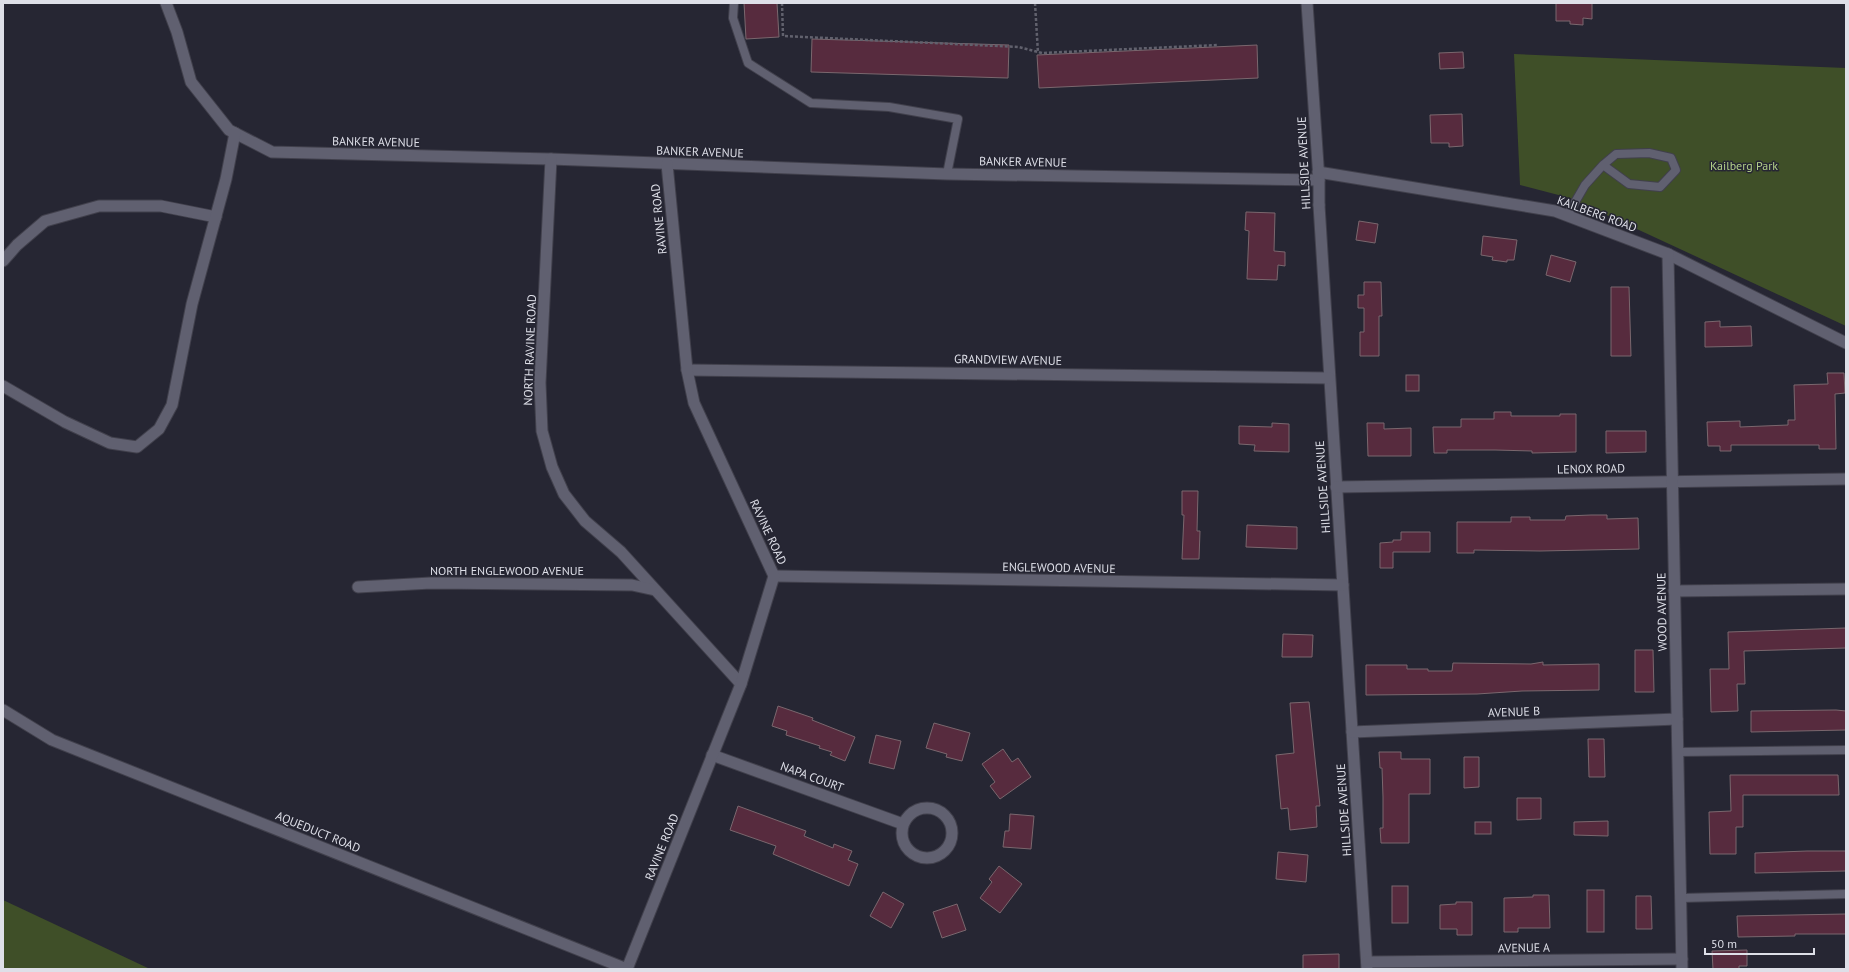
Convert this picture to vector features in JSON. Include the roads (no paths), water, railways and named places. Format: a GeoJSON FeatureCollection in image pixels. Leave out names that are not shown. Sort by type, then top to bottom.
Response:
{"type":"FeatureCollection","features":[{"type":"Feature","properties":{"kind":"street","name":"BANKER AVENUE"},"geometry":{"type":"LineString","coordinates":[[166,3],[177,32],[191,82],[229,130],[272,152],[551,159],[947,174],[1318,176]]}},
{"type":"Feature","properties":{"kind":"street","name":"HILLSIDE AVENUE"},"geometry":{"type":"LineString","coordinates":[[1307,3],[1329,378],[1367,966]]}},
{"type":"Feature","properties":{"kind":"street"},"geometry":{"type":"LineString","coordinates":[[3,386],[65,422],[110,443],[137,447],[159,429],[172,405],[192,304],[226,179],[235,133]]}},
{"type":"Feature","properties":{"kind":"street","name":"NORTH RAVINE ROAD"},"geometry":{"type":"LineString","coordinates":[[551,159],[540,383],[542,431],[552,467],[564,494],[585,521],[621,552],[741,684]]}},
{"type":"Feature","properties":{"kind":"street","name":"RAVINE ROAD"},"geometry":{"type":"LineString","coordinates":[[627,969],[741,684],[774,576],[694,403],[687,370],[667,164]]}},
{"type":"Feature","properties":{"kind":"street","name":"KAILBERG ROAD"},"geometry":{"type":"LineString","coordinates":[[1318,176],[1555,211],[1668,254],[1846,343]]}},
{"type":"Feature","properties":{"kind":"street"},"geometry":{"type":"LineString","coordinates":[[3,261],[17,245],[45,221],[99,206],[161,206],[216,217]]}},
{"type":"Feature","properties":{"kind":"street","name":"WOOD AVENUE"},"geometry":{"type":"LineString","coordinates":[[1668,254],[1682,964]]}},
{"type":"Feature","properties":{"kind":"street","name":"GRANDVIEW AVENUE"},"geometry":{"type":"LineString","coordinates":[[687,370],[1329,378]]}},
{"type":"Feature","properties":{"kind":"street","name":"LENOX ROAD"},"geometry":{"type":"LineString","coordinates":[[1336,487],[1846,479]]}},
{"type":"Feature","properties":{"kind":"street","name":"ENGLEWOOD AVENUE"},"geometry":{"type":"LineString","coordinates":[[774,576],[1343,585]]}},
{"type":"Feature","properties":{"kind":"street","name":"NORTH ENGLEWOOD AVENUE"},"geometry":{"type":"LineString","coordinates":[[358,587],[439,583],[632,585],[655,590]]}},
{"type":"Feature","properties":{"kind":"street"},"geometry":{"type":"LineString","coordinates":[[1674,591],[1846,589]]}},
{"type":"Feature","properties":{"kind":"street","name":"AQUEDUCT ROAD"},"geometry":{"type":"LineString","coordinates":[[3,710],[52,740],[627,969]]}},
{"type":"Feature","properties":{"kind":"street","name":"AVENUE B"},"geometry":{"type":"LineString","coordinates":[[1352,732],[1677,719]]}},
{"type":"Feature","properties":{"kind":"street","name":"NAPA COURT"},"geometry":{"type":"LineString","coordinates":[[712,755],[903,824]]}},
{"type":"Feature","properties":{"kind":"street"},"geometry":{"type":"LineString","coordinates":[[923,807],[931,807],[940,810],[946,816],[951,824],[953,832],[952,840],[948,848],[935,857],[919,857],[906,847],[901,832],[903,824],[907,816],[914,810],[923,807]]}},
{"type":"Feature","properties":{"kind":"street","name":"AVENUE A"},"geometry":{"type":"LineString","coordinates":[[1367,966],[1682,964]]}},
{"type":"Feature","properties":{"kind":"lane"},"geometry":{"type":"LineString","coordinates":[[734,3],[733,18],[748,63],[810,103],[889,107],[958,119],[947,174]]}},
{"type":"Feature","properties":{"kind":"lane"},"geometry":{"type":"LineString","coordinates":[[1567,216],[1585,185],[1603,165],[1616,154],[1649,153],[1671,158],[1676,170],[1660,187],[1629,184],[1603,165]]}},
{"type":"Feature","properties":{"kind":"lane"},"geometry":{"type":"LineString","coordinates":[[1678,752],[1846,750]]}},
{"type":"Feature","properties":{"kind":"lane"},"geometry":{"type":"LineString","coordinates":[[1681,898],[1846,894]]}},
{"type":"Feature","properties":{"kind":"park label","name":"Kailberg Park"},"geometry":{"type":"Point","coordinates":[1744,166]}}]}
